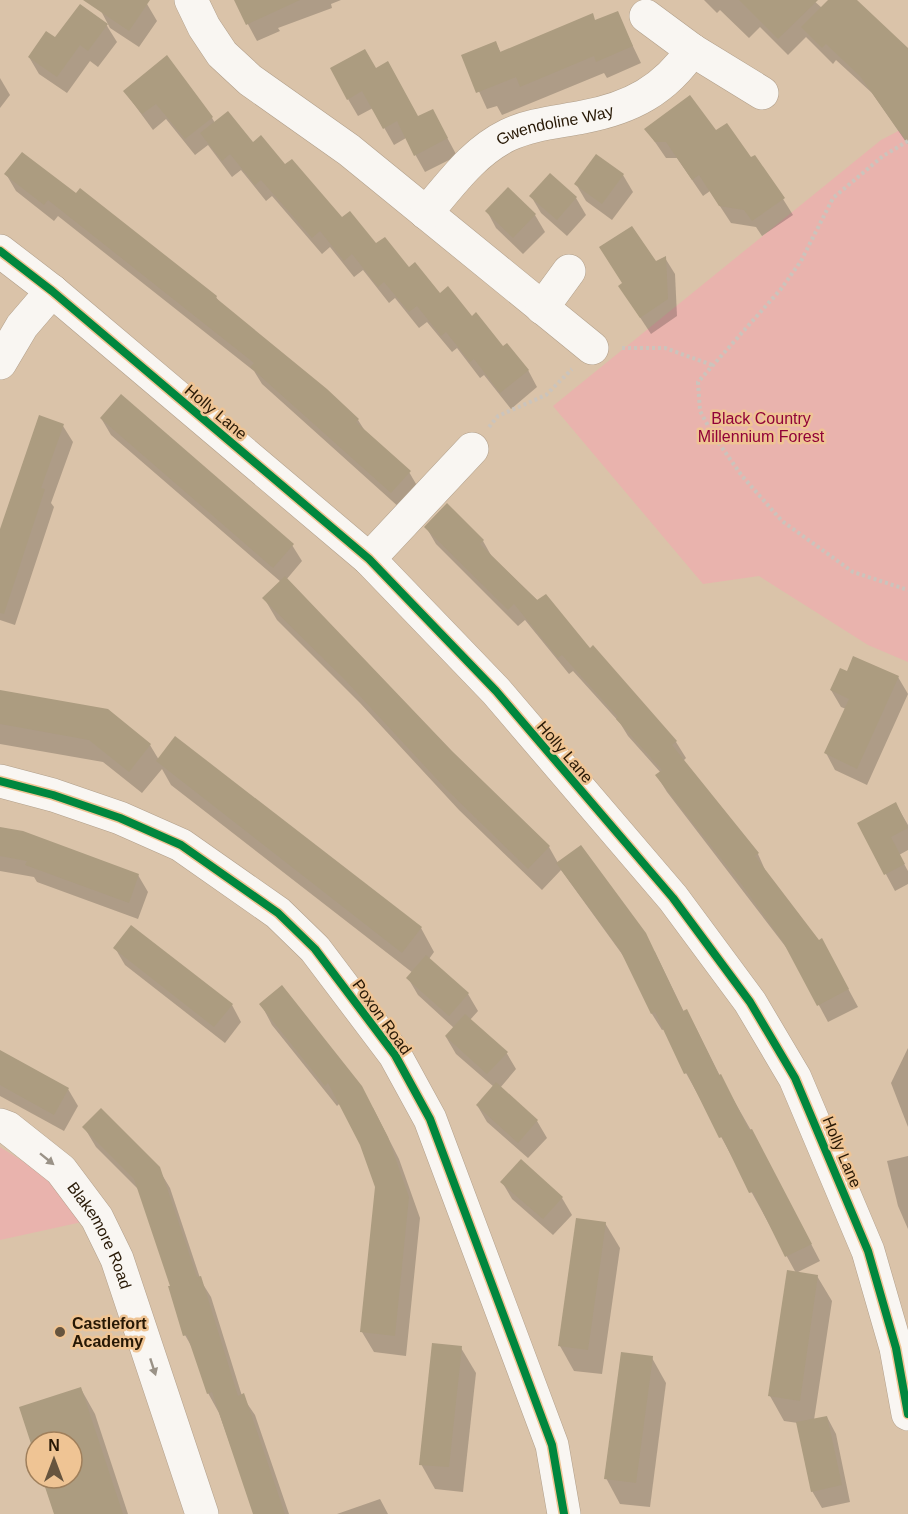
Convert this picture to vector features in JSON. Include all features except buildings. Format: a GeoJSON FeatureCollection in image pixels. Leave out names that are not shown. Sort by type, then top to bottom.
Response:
{"type":"FeatureCollection","features":[{"type":"Feature","properties":{"kind":"street"},"geometry":{"type":"LineString","coordinates":[[191,0],[204,27],[222,54],[250,80],[349,150],[592,348]]}},
{"type":"Feature","properties":{"kind":"street"},"geometry":{"type":"LineString","coordinates":[[646,16],[692,50],[762,93]]}},
{"type":"Feature","properties":{"kind":"street","name":"Gwendoline Way"},"geometry":{"type":"LineString","coordinates":[[426,213],[474,157],[488,146],[510,134],[544,123],[586,117],[630,104],[660,87],[677,72],[692,50]]}},
{"type":"Feature","properties":{"kind":"street","name":"Holly Lane"},"geometry":{"type":"LineString","coordinates":[[0,251],[52,291],[369,559],[496,691],[673,898],[750,1002],[795,1078],[868,1251],[896,1348],[908,1414]]}},
{"type":"Feature","properties":{"kind":"street"},"geometry":{"type":"LineString","coordinates":[[542,308],[569,272]]}},
{"type":"Feature","properties":{"kind":"street"},"geometry":{"type":"LineString","coordinates":[[0,363],[22,326],[52,291]]}},
{"type":"Feature","properties":{"kind":"street"},"geometry":{"type":"LineString","coordinates":[[369,559],[472,449]]}},
{"type":"Feature","properties":{"kind":"street","name":"Poxon Road"},"geometry":{"type":"LineString","coordinates":[[0,782],[53,795],[120,818],[181,845],[278,913],[315,949],[395,1055],[430,1119],[552,1445],[564,1514]]}},
{"type":"Feature","properties":{"kind":"street","name":"Blakemore Road"},"geometry":{"type":"LineString","coordinates":[[0,1125],[8,1128],[61,1170],[97,1218],[117,1259],[202,1514]]}},
{"type":"Feature","properties":{"kind":"path"},"geometry":{"type":"LineString","coordinates":[[908,141],[883,156],[833,198],[801,261],[781,289],[698,382],[700,411],[712,435],[742,476],[782,521],[853,572],[908,590]]}},
{"type":"Feature","properties":{"kind":"path"},"geometry":{"type":"LineString","coordinates":[[592,348],[665,348],[712,365]]}},
{"type":"Feature","properties":{"kind":"path"},"geometry":{"type":"LineString","coordinates":[[472,449],[498,416],[546,395]]}},
{"type":"Feature","properties":{"kind":"green space","name":"Black Country Millennium Forest"},"geometry":{"type":"Polygon","coordinates":[[[908,126],[908,662],[868,645],[759,576],[703,584],[553,406],[881,140],[908,126]]]}},
{"type":"Feature","properties":{"kind":"green space"},"geometry":{"type":"Polygon","coordinates":[[[0,1147],[51,1179],[82,1222],[0,1240],[0,1147]]]}},
{"type":"Feature","properties":{"kind":"cycle path"},"geometry":{"type":"LineString","coordinates":[[0,251],[52,291],[369,559],[496,691],[673,898],[750,1002],[795,1078],[868,1251],[896,1348],[908,1414]]}},
{"type":"Feature","properties":{"kind":"cycle path"},"geometry":{"type":"LineString","coordinates":[[0,781],[53,795],[120,818],[181,845],[278,913],[315,949],[395,1055],[430,1119],[552,1445],[564,1514]]}},
{"type":"Feature","properties":{"kind":"place","name":"Castlefort Academy"},"geometry":{"type":"Point","coordinates":[60,1332]}}]}
